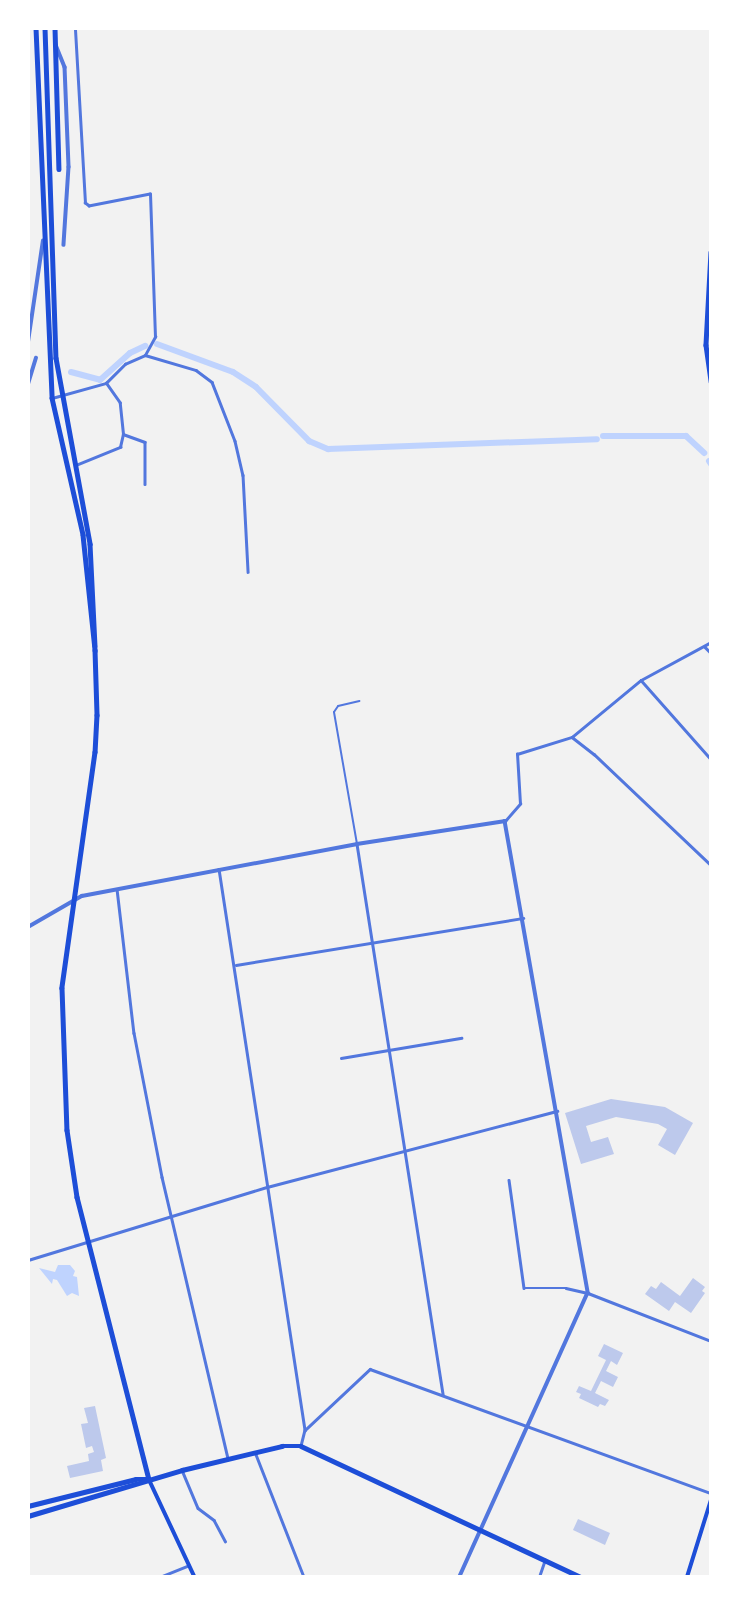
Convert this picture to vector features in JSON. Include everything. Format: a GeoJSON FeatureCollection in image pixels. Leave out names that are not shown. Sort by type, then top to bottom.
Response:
{"type":"FeatureCollection","features":[{"type":"Feature","properties":{"kind":"main road"},"geometry":{"type":"LineString","coordinates":[[36,28],[43,241],[52,398],[83,535],[91,635],[95,650]]}},
{"type":"Feature","properties":{"kind":"main road"},"geometry":{"type":"LineString","coordinates":[[45,28],[53,305],[61,395],[92,558],[95,650],[96,752],[62,988],[66,1130],[69,1160],[88,1242],[149,1479],[195,1577]]}},
{"type":"Feature","properties":{"kind":"main road"},"geometry":{"type":"LineString","coordinates":[[55,28],[59,169]]}},
{"type":"Feature","properties":{"kind":"main road"},"geometry":{"type":"LineString","coordinates":[[711,252],[706,345],[711,382]]}},
{"type":"Feature","properties":{"kind":"main road"},"geometry":{"type":"LineString","coordinates":[[28,1516],[182,1470],[282,1446],[301,1446],[581,1577]]}},
{"type":"Feature","properties":{"kind":"main road"},"geometry":{"type":"LineString","coordinates":[[28,1506],[136,1479],[149,1479]]}},
{"type":"Feature","properties":{"kind":"main road"},"geometry":{"type":"LineString","coordinates":[[687,1577],[711,1500]]}},
{"type":"Feature","properties":{"kind":"street"},"geometry":{"type":"LineString","coordinates":[[52,398],[106,383],[124,364],[145,355],[155,337],[150,194],[89,206],[85,204],[75,66],[75,28]]}},
{"type":"Feature","properties":{"kind":"street"},"geometry":{"type":"LineString","coordinates":[[56,45],[65,67],[69,167],[64,245]]}},
{"type":"Feature","properties":{"kind":"street"},"geometry":{"type":"LineString","coordinates":[[65,67],[75,66]]}},
{"type":"Feature","properties":{"kind":"street"},"geometry":{"type":"LineString","coordinates":[[28,342],[43,241]]}},
{"type":"Feature","properties":{"kind":"street"},"geometry":{"type":"LineString","coordinates":[[145,355],[196,370],[212,383],[235,441],[243,475],[248,572]]}},
{"type":"Feature","properties":{"kind":"street"},"geometry":{"type":"LineString","coordinates":[[28,384],[36,358]]}},
{"type":"Feature","properties":{"kind":"street"},"geometry":{"type":"LineString","coordinates":[[75,466],[120,447],[123,434],[120,403],[106,383]]}},
{"type":"Feature","properties":{"kind":"street"},"geometry":{"type":"LineString","coordinates":[[123,434],[145,442],[145,484]]}},
{"type":"Feature","properties":{"kind":"street"},"geometry":{"type":"LineString","coordinates":[[28,927],[74,900],[117,889],[357,844],[505,821],[520,804],[517,754],[572,737],[641,680],[711,642]]}},
{"type":"Feature","properties":{"kind":"street"},"geometry":{"type":"LineString","coordinates":[[705,647],[711,653]]}},
{"type":"Feature","properties":{"kind":"street"},"geometry":{"type":"LineString","coordinates":[[641,680],[711,759]]}},
{"type":"Feature","properties":{"kind":"street"},"geometry":{"type":"LineString","coordinates":[[572,737],[594,754],[711,865]]}},
{"type":"Feature","properties":{"kind":"street"},"geometry":{"type":"LineString","coordinates":[[460,1577],[588,1293],[505,821]]}},
{"type":"Feature","properties":{"kind":"street"},"geometry":{"type":"LineString","coordinates":[[357,844],[443,1394]]}},
{"type":"Feature","properties":{"kind":"street"},"geometry":{"type":"LineString","coordinates":[[219,869],[305,1430],[301,1446]]}},
{"type":"Feature","properties":{"kind":"street"},"geometry":{"type":"LineString","coordinates":[[117,889],[134,1033],[171,1216],[228,1459]]}},
{"type":"Feature","properties":{"kind":"street"},"geometry":{"type":"LineString","coordinates":[[234,965],[523,918]]}},
{"type":"Feature","properties":{"kind":"street"},"geometry":{"type":"LineString","coordinates":[[341,1058],[388,1048],[461,1038]]}},
{"type":"Feature","properties":{"kind":"street"},"geometry":{"type":"LineString","coordinates":[[28,1260],[267,1187],[556,1111]]}},
{"type":"Feature","properties":{"kind":"street"},"geometry":{"type":"LineString","coordinates":[[509,1180],[524,1288],[566,1288],[588,1293],[711,1341]]}},
{"type":"Feature","properties":{"kind":"street"},"geometry":{"type":"LineString","coordinates":[[305,1430],[370,1369],[711,1493]]}},
{"type":"Feature","properties":{"kind":"street"},"geometry":{"type":"LineString","coordinates":[[255,1452],[304,1577]]}},
{"type":"Feature","properties":{"kind":"street"},"geometry":{"type":"LineString","coordinates":[[182,1470],[198,1508],[214,1520],[225,1541]]}},
{"type":"Feature","properties":{"kind":"street"},"geometry":{"type":"LineString","coordinates":[[540,1577],[545,1560]]}},
{"type":"Feature","properties":{"kind":"street"},"geometry":{"type":"LineString","coordinates":[[160,1577],[189,1564]]}},
{"type":"Feature","properties":{"kind":"lane"},"geometry":{"type":"LineString","coordinates":[[357,844],[334,712],[338,706],[359,701]]}},
{"type":"Feature","properties":{"kind":"water"},"geometry":{"type":"Polygon","coordinates":[[[58,1265],[70,1265],[75,1271],[73,1276],[77,1277],[79,1296],[72,1293],[67,1296],[57,1280],[53,1279],[52,1284],[39,1268],[55,1272],[58,1265]]]}},
{"type":"Feature","properties":{"kind":"building"},"geometry":{"type":"Polygon","coordinates":[[[611,1099],[665,1107],[693,1123],[675,1155],[658,1145],[667,1129],[658,1124],[616,1117],[586,1126],[591,1142],[608,1137],[614,1154],[581,1164],[565,1113],[611,1099]]]}},
{"type":"Feature","properties":{"kind":"building"},"geometry":{"type":"Polygon","coordinates":[[[693,1278],[705,1287],[702,1291],[705,1293],[691,1313],[675,1302],[669,1311],[645,1294],[651,1286],[656,1289],[661,1282],[680,1296],[693,1278]]]}},
{"type":"Feature","properties":{"kind":"building"},"geometry":{"type":"Polygon","coordinates":[[[604,1344],[623,1353],[617,1365],[611,1361],[606,1371],[618,1377],[613,1387],[601,1381],[595,1393],[609,1400],[605,1406],[600,1404],[598,1407],[579,1398],[581,1394],[576,1392],[579,1386],[591,1391],[606,1360],[598,1356],[604,1344]]]}},
{"type":"Feature","properties":{"kind":"building"},"geometry":{"type":"Polygon","coordinates":[[[95,1406],[106,1458],[101,1460],[103,1471],[70,1478],[67,1466],[89,1461],[88,1454],[94,1452],[92,1446],[86,1448],[81,1424],[88,1423],[84,1408],[95,1406]]]}},
{"type":"Feature","properties":{"kind":"building"},"geometry":{"type":"Polygon","coordinates":[[[578,1519],[610,1533],[605,1545],[573,1530],[578,1519]]]}},
{"type":"Feature","properties":{"kind":"waterway"},"geometry":{"type":"LineString","coordinates":[[157,344],[233,372],[256,387],[309,441],[328,449],[597,439]]}},
{"type":"Feature","properties":{"kind":"waterway"},"geometry":{"type":"LineString","coordinates":[[71,372],[100,380],[130,353],[145,346]]}},
{"type":"Feature","properties":{"kind":"waterway"},"geometry":{"type":"LineString","coordinates":[[603,436],[686,436],[704,453]]}}]}
